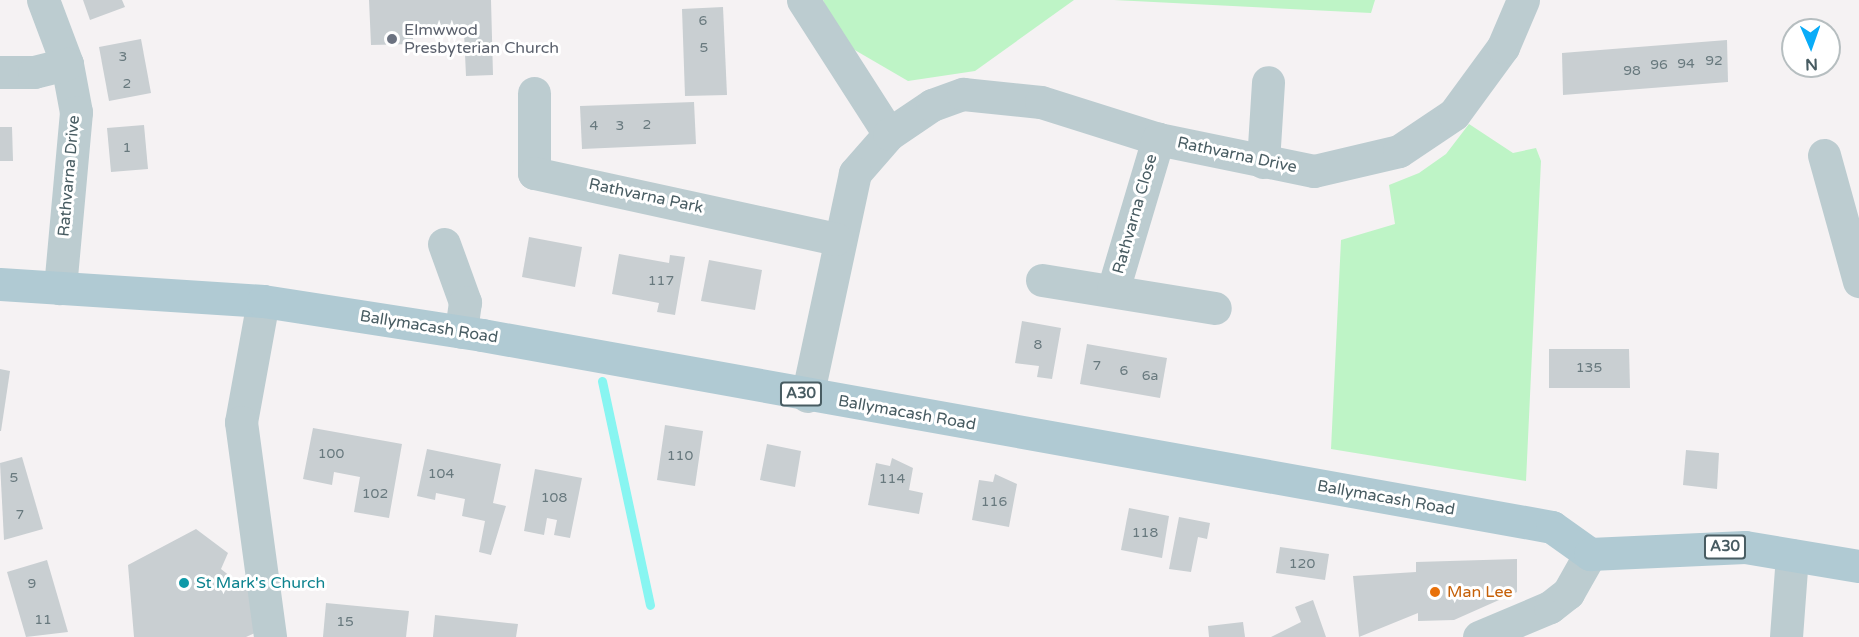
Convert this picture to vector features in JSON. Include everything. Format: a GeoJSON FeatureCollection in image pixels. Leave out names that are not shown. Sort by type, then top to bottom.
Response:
{"type":"FeatureCollection","features":[{"type":"Feature","properties":{"kind":"main road","name":"Ballymacash Road"},"geometry":{"type":"LineString","coordinates":[[0,284],[263,301],[460,332],[807,396],[1552,527],[1590,554]]}},
{"type":"Feature","properties":{"kind":"main road","name":"A30"},"geometry":{"type":"LineString","coordinates":[[1590,554],[1745,547],[1859,566]]}},
{"type":"Feature","properties":{"kind":"street","name":"Rathvarna Drive"},"geometry":{"type":"LineString","coordinates":[[43,0],[67,64],[76,112],[60,288]]}},
{"type":"Feature","properties":{"kind":"street"},"geometry":{"type":"LineString","coordinates":[[803,0],[889,134],[855,173],[836,239],[807,396]]}},
{"type":"Feature","properties":{"kind":"street","name":"Rathvarna Drive"},"geometry":{"type":"LineString","coordinates":[[889,134],[932,105],[963,94],[1041,102],[1158,139],[1314,171],[1399,151],[1454,114],[1503,47],[1523,0]]}},
{"type":"Feature","properties":{"kind":"street"},"geometry":{"type":"LineString","coordinates":[[0,72],[34,72],[67,64]]}},
{"type":"Feature","properties":{"kind":"street"},"geometry":{"type":"LineString","coordinates":[[1263,162],[1268,82]]}},
{"type":"Feature","properties":{"kind":"street","name":"Rathvarna Park"},"geometry":{"type":"LineString","coordinates":[[534,93],[534,173],[836,239]]}},
{"type":"Feature","properties":{"kind":"street","name":"Rathvarna Close"},"geometry":{"type":"LineString","coordinates":[[1113,290],[1158,139]]}},
{"type":"Feature","properties":{"kind":"street"},"geometry":{"type":"LineString","coordinates":[[1824,155],[1859,281]]}},
{"type":"Feature","properties":{"kind":"street"},"geometry":{"type":"LineString","coordinates":[[444,244],[465,302],[460,332]]}},
{"type":"Feature","properties":{"kind":"street","name":"Rathvarna Close"},"geometry":{"type":"LineString","coordinates":[[1042,280],[1215,308]]}},
{"type":"Feature","properties":{"kind":"street"},"geometry":{"type":"LineString","coordinates":[[263,301],[241,422],[270,637]]}},
{"type":"Feature","properties":{"kind":"street"},"geometry":{"type":"LineString","coordinates":[[1479,637],[1550,608],[1568,592],[1590,554]]}},
{"type":"Feature","properties":{"kind":"street"},"geometry":{"type":"LineString","coordinates":[[1786,637],[1792,555]]}},
{"type":"Feature","properties":{"kind":"green space"},"geometry":{"type":"Polygon","coordinates":[[[823,0],[1074,0],[975,71],[908,81],[841,42],[823,0]]]}},
{"type":"Feature","properties":{"kind":"green space"},"geometry":{"type":"Polygon","coordinates":[[[1114,0],[1375,0],[1371,13],[1114,0]]]}},
{"type":"Feature","properties":{"kind":"green space"},"geometry":{"type":"Polygon","coordinates":[[[1469,124],[1513,153],[1536,148],[1541,161],[1526,481],[1331,449],[1341,240],[1395,224],[1389,185],[1419,173],[1446,154],[1469,124]]]}},
{"type":"Feature","properties":{"kind":"building"},"geometry":{"type":"Polygon","coordinates":[[[83,0],[122,0],[125,7],[90,20],[83,0]]]}},
{"type":"Feature","properties":{"kind":"building","name":"Elmwwod Presbyterian Church"},"geometry":{"type":"Polygon","coordinates":[[[369,0],[491,0],[493,75],[466,76],[464,32],[413,34],[413,44],[371,45],[369,0]]]}},
{"type":"Feature","properties":{"kind":"building"},"geometry":{"type":"Polygon","coordinates":[[[723,7],[727,95],[685,96],[682,9],[723,7]]]}},
{"type":"Feature","properties":{"kind":"building"},"geometry":{"type":"Polygon","coordinates":[[[141,39],[151,93],[109,101],[99,47],[141,39]]]}},
{"type":"Feature","properties":{"kind":"building"},"geometry":{"type":"Polygon","coordinates":[[[1727,40],[1728,82],[1563,95],[1562,53],[1727,40]]]}},
{"type":"Feature","properties":{"kind":"building"},"geometry":{"type":"Polygon","coordinates":[[[694,102],[696,144],[582,149],[580,106],[694,102]]]}},
{"type":"Feature","properties":{"kind":"building"},"geometry":{"type":"Polygon","coordinates":[[[144,125],[148,169],[111,172],[107,128],[144,125]]]}},
{"type":"Feature","properties":{"kind":"building"},"geometry":{"type":"Polygon","coordinates":[[[0,127],[12,127],[13,161],[0,161],[0,127]]]}},
{"type":"Feature","properties":{"kind":"building"},"geometry":{"type":"Polygon","coordinates":[[[529,237],[582,247],[575,287],[522,277],[529,237]]]}},
{"type":"Feature","properties":{"kind":"building"},"geometry":{"type":"Polygon","coordinates":[[[619,254],[669,263],[670,255],[685,257],[675,315],[657,312],[659,303],[612,294],[619,254]]]}},
{"type":"Feature","properties":{"kind":"building"},"geometry":{"type":"Polygon","coordinates":[[[709,260],[762,270],[755,310],[701,301],[709,260]]]}},
{"type":"Feature","properties":{"kind":"building"},"geometry":{"type":"Polygon","coordinates":[[[1022,321],[1061,328],[1052,379],[1037,377],[1039,366],[1015,363],[1022,321]]]}},
{"type":"Feature","properties":{"kind":"building"},"geometry":{"type":"Polygon","coordinates":[[[1087,344],[1167,358],[1160,398],[1080,384],[1087,344]]]}},
{"type":"Feature","properties":{"kind":"building"},"geometry":{"type":"Polygon","coordinates":[[[1549,349],[1629,349],[1630,388],[1549,388],[1549,349]]]}},
{"type":"Feature","properties":{"kind":"building"},"geometry":{"type":"Polygon","coordinates":[[[0,369],[10,371],[1,431],[0,431],[0,369]]]}},
{"type":"Feature","properties":{"kind":"building"},"geometry":{"type":"Polygon","coordinates":[[[665,425],[703,431],[695,486],[657,480],[665,425]]]}},
{"type":"Feature","properties":{"kind":"building"},"geometry":{"type":"Polygon","coordinates":[[[313,428],[402,444],[389,518],[354,512],[360,477],[334,472],[332,485],[303,479],[313,428]]]}},
{"type":"Feature","properties":{"kind":"building"},"geometry":{"type":"Polygon","coordinates":[[[767,444],[801,451],[795,487],[760,480],[767,444]]]}},
{"type":"Feature","properties":{"kind":"building"},"geometry":{"type":"Polygon","coordinates":[[[427,449],[501,464],[493,503],[506,506],[491,555],[479,552],[485,521],[462,516],[465,499],[436,493],[435,500],[417,496],[427,449]]]}},
{"type":"Feature","properties":{"kind":"building"},"geometry":{"type":"Polygon","coordinates":[[[1686,450],[1719,453],[1717,489],[1683,485],[1686,450]]]}},
{"type":"Feature","properties":{"kind":"building"},"geometry":{"type":"Polygon","coordinates":[[[22,457],[43,529],[4,540],[0,463],[22,457]]]}},
{"type":"Feature","properties":{"kind":"building"},"geometry":{"type":"Polygon","coordinates":[[[892,458],[913,468],[909,490],[923,493],[919,514],[868,505],[876,463],[890,466],[892,458]]]}},
{"type":"Feature","properties":{"kind":"building"},"geometry":{"type":"Polygon","coordinates":[[[535,469],[582,478],[570,538],[554,535],[557,520],[547,518],[544,535],[524,531],[535,469]]]}},
{"type":"Feature","properties":{"kind":"building"},"geometry":{"type":"Polygon","coordinates":[[[995,474],[1017,484],[1009,527],[972,520],[979,480],[993,482],[995,474]]]}},
{"type":"Feature","properties":{"kind":"building"},"geometry":{"type":"Polygon","coordinates":[[[1129,508],[1169,516],[1162,558],[1121,550],[1129,508]]]}},
{"type":"Feature","properties":{"kind":"building"},"geometry":{"type":"Polygon","coordinates":[[[1179,517],[1210,523],[1207,539],[1198,537],[1191,572],[1169,569],[1179,517]]]}},
{"type":"Feature","properties":{"kind":"building","name":"St Mark's Church"},"geometry":{"type":"Polygon","coordinates":[[[196,529],[228,553],[221,569],[255,596],[257,632],[246,637],[134,637],[128,565],[196,529]]]}},
{"type":"Feature","properties":{"kind":"building"},"geometry":{"type":"Polygon","coordinates":[[[1280,547],[1329,554],[1325,580],[1276,573],[1280,547]]]}},
{"type":"Feature","properties":{"kind":"building"},"geometry":{"type":"Polygon","coordinates":[[[1517,559],[1517,592],[1454,620],[1418,621],[1418,613],[1359,637],[1353,576],[1416,572],[1416,562],[1517,559]]]}},
{"type":"Feature","properties":{"kind":"building"},"geometry":{"type":"Polygon","coordinates":[[[47,560],[68,632],[26,637],[7,572],[47,560]]]}},
{"type":"Feature","properties":{"kind":"building"},"geometry":{"type":"Polygon","coordinates":[[[1313,600],[1326,637],[1271,637],[1301,622],[1295,607],[1313,600]]]}},
{"type":"Feature","properties":{"kind":"building"},"geometry":{"type":"Polygon","coordinates":[[[326,603],[409,611],[406,637],[323,637],[326,603]]]}},
{"type":"Feature","properties":{"kind":"building"},"geometry":{"type":"Polygon","coordinates":[[[435,615],[518,624],[516,637],[433,637],[435,615]]]}},
{"type":"Feature","properties":{"kind":"building"},"geometry":{"type":"Polygon","coordinates":[[[1243,622],[1245,637],[1209,637],[1208,626],[1243,622]]]}},
{"type":"Feature","properties":{"kind":"waterway"},"geometry":{"type":"LineString","coordinates":[[602,381],[650,605]]}},
{"type":"Feature","properties":{"kind":"place","name":"Elmwwod Presbyterian Church"},"geometry":{"type":"Point","coordinates":[392,39]}},
{"type":"Feature","properties":{"kind":"place","name":"St Mark's Church"},"geometry":{"type":"Point","coordinates":[184,583]}},
{"type":"Feature","properties":{"kind":"place","name":"Man Lee"},"geometry":{"type":"Point","coordinates":[1435,592]}}]}
